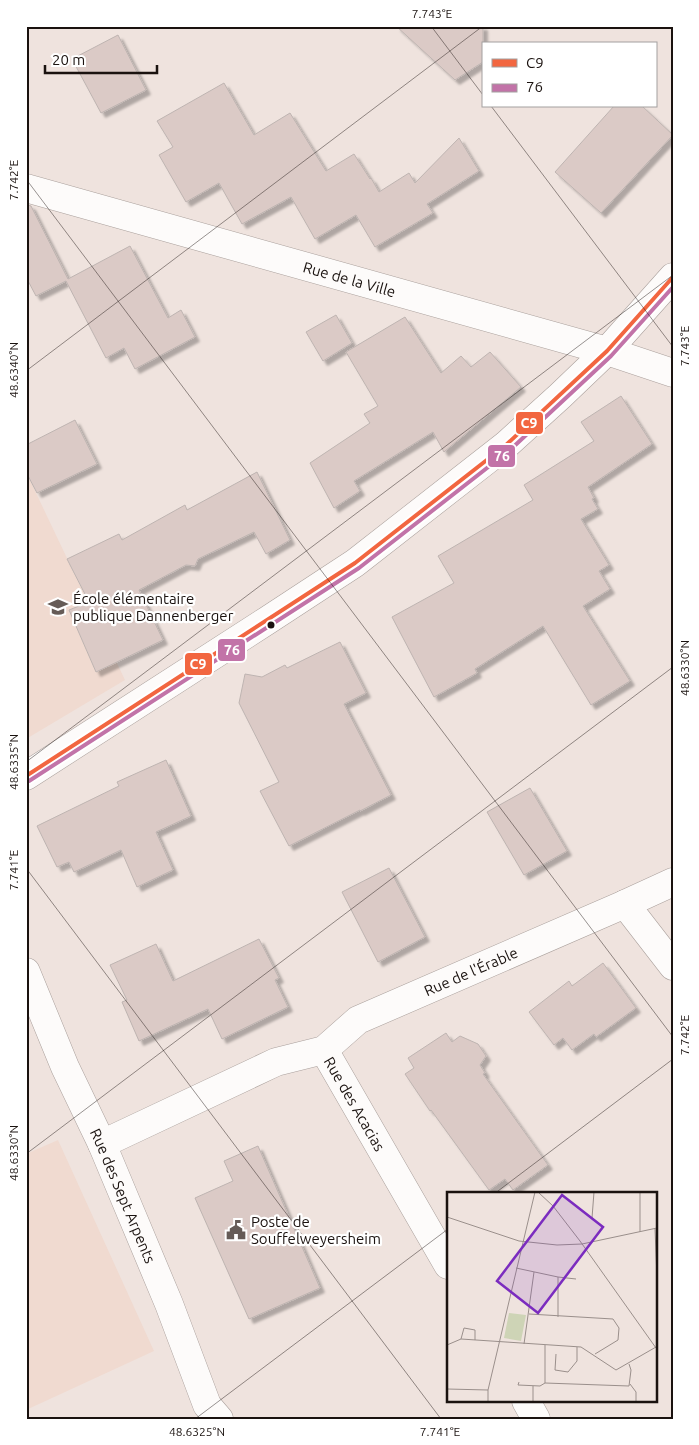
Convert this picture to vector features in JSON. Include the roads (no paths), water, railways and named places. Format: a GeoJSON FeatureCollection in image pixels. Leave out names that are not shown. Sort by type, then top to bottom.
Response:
{"type":"FeatureCollection","features":[{"type":"Feature","properties":{"kind":"street","name":"Rue de la Ville"},"geometry":{"type":"LineString","coordinates":[[26,188],[607,351],[673,373]]}},
{"type":"Feature","properties":{"kind":"street"},"geometry":{"type":"LineString","coordinates":[[26,776],[355,562],[506,445],[607,351],[673,277]]}},
{"type":"Feature","properties":{"kind":"street","name":"Rue de l'Érable"},"geometry":{"type":"LineString","coordinates":[[324,1050],[358,1020],[673,882]]}},
{"type":"Feature","properties":{"kind":"street"},"geometry":{"type":"LineString","coordinates":[[625,904],[673,966]]}},
{"type":"Feature","properties":{"kind":"street","name":"Rue des Sept Arpents"},"geometry":{"type":"LineString","coordinates":[[26,972],[65,1067],[102,1144],[169,1304],[207,1405],[219,1419]]}},
{"type":"Feature","properties":{"kind":"street","name":"Rue des Acacias"},"geometry":{"type":"LineString","coordinates":[[102,1144],[276,1062],[324,1050],[447,1262]]}},
{"type":"Feature","properties":{"kind":"street"},"geometry":{"type":"LineString","coordinates":[[527,1402],[536,1419]]}},
{"type":"Feature","properties":{"kind":"place","name":"École élémentaire publique Dannenberger"},"geometry":{"type":"Point","coordinates":[58,607]}},
{"type":"Feature","properties":{"kind":"place","name":"Poste de Souffelweyersheim"},"geometry":{"type":"Point","coordinates":[236,1230]}}]}
